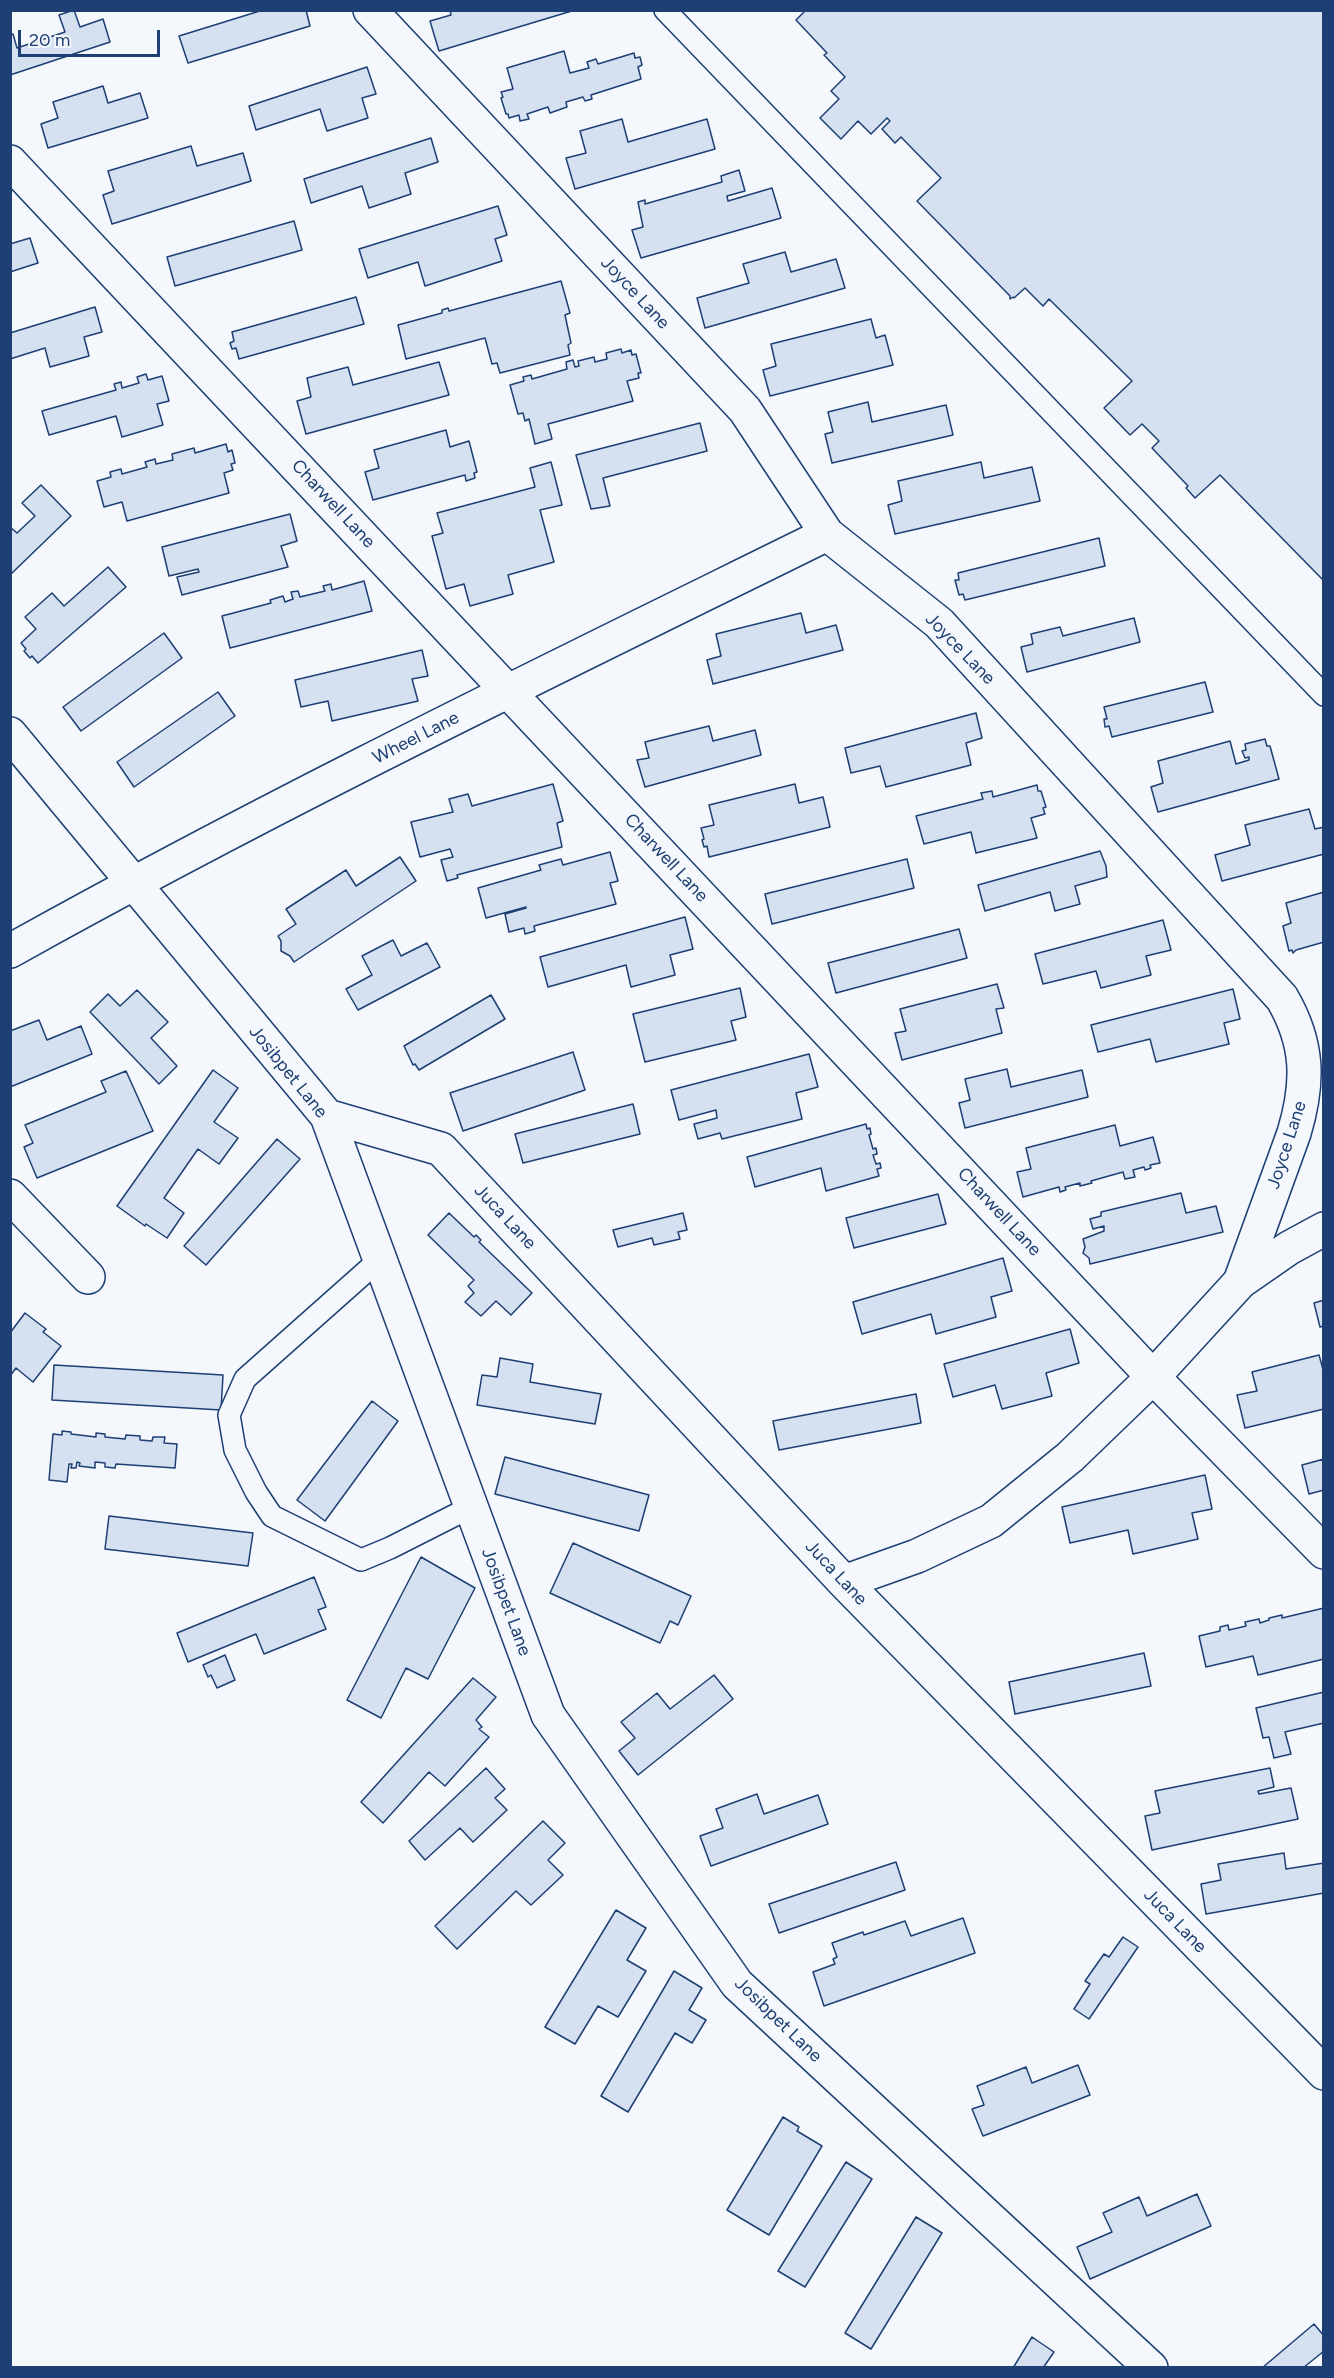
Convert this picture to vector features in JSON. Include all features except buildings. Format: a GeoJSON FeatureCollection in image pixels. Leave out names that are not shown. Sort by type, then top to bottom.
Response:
{"type":"FeatureCollection","features":[{"type":"Feature","properties":{"kind":"street","name":"Joyce Lane"},"geometry":{"type":"LineString","coordinates":[[369,10],[745,410],[827,534],[939,623],[1282,998],[1296,1021],[1303,1050],[1306,1083],[1301,1108],[1240,1282]]}},
{"type":"Feature","properties":{"kind":"street","name":"Charwell Lane"},"geometry":{"type":"LineString","coordinates":[[10,162],[1153,1377],[1323,1552]]}},
{"type":"Feature","properties":{"kind":"street","name":"Wheel Lane"},"geometry":{"type":"LineString","coordinates":[[10,951],[133,883],[509,691],[827,534]]}},
{"type":"Feature","properties":{"kind":"street","name":"Josibpet Lane"},"geometry":{"type":"LineString","coordinates":[[10,734],[327,1116],[548,1715],[737,1984],[1151,2367]]}},
{"type":"Feature","properties":{"kind":"street","name":"Juca Lane"},"geometry":{"type":"LineString","coordinates":[[327,1116],[441,1149],[844,1582],[1323,2073]]}},
{"type":"Feature","properties":{"kind":"street"},"geometry":{"type":"LineString","coordinates":[[10,1196],[88,1277]]}},
{"type":"Feature","properties":{"kind":"street"},"geometry":{"type":"LineString","coordinates":[[844,1582],[917,1556],[991,1521],[1070,1457],[1153,1377],[1240,1282],[1289,1248],[1323,1229]]}},
{"type":"Feature","properties":{"kind":"lane"},"geometry":{"type":"LineString","coordinates":[[665,10],[1323,695]]}},
{"type":"Feature","properties":{"kind":"lane"},"geometry":{"type":"LineString","coordinates":[[380,1260],[245,1379],[229,1415],[235,1450],[256,1492],[272,1516],[361,1560],[471,1507]]}}]}
